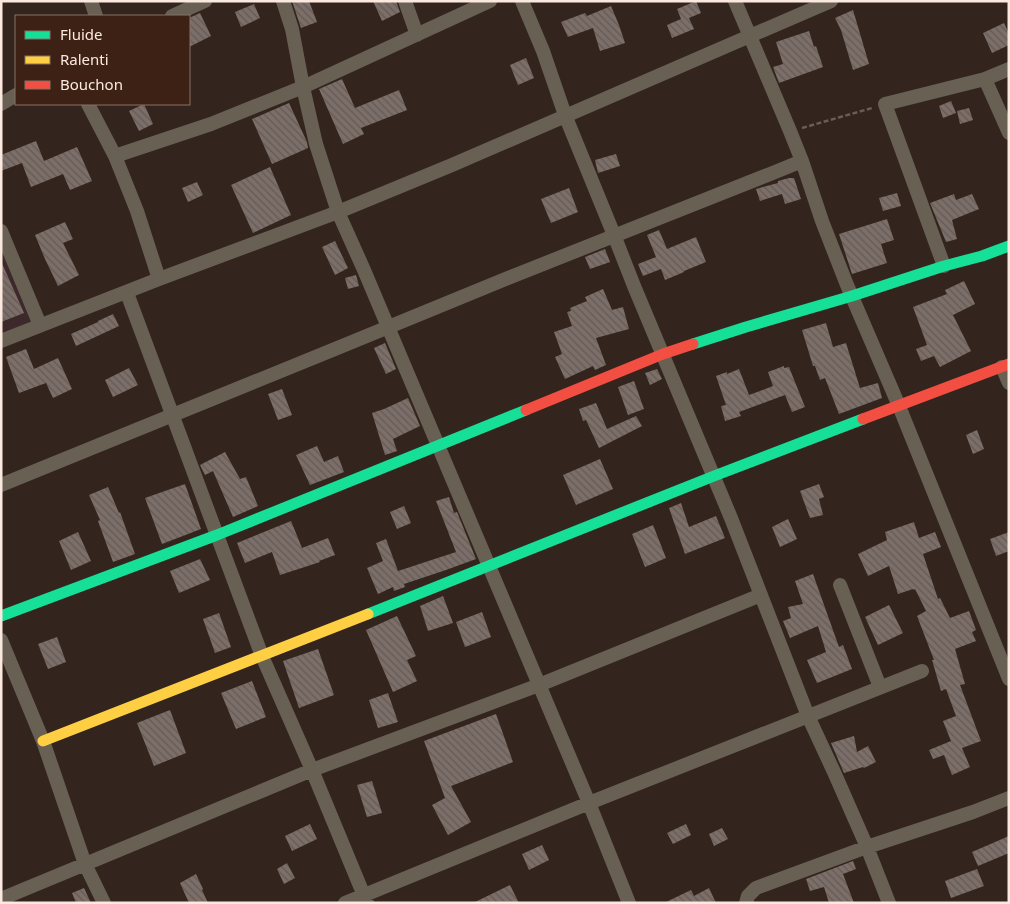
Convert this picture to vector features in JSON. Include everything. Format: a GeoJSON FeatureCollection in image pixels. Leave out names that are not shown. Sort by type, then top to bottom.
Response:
{"type":"FeatureCollection","features":[{"type":"Feature","properties":{"kind":"street"},"geometry":{"type":"LineString","coordinates":[[91,1],[96,15]]}},
{"type":"Feature","properties":{"kind":"street"},"geometry":{"type":"LineString","coordinates":[[283,1],[292,29],[316,144],[338,212],[589,803],[629,903]]}},
{"type":"Feature","properties":{"kind":"street"},"geometry":{"type":"LineString","coordinates":[[405,1],[417,35]]}},
{"type":"Feature","properties":{"kind":"street"},"geometry":{"type":"LineString","coordinates":[[116,156],[211,124],[303,87],[490,1]]}},
{"type":"Feature","properties":{"kind":"street"},"geometry":{"type":"LineString","coordinates":[[522,1],[543,51],[565,115],[714,476],[808,716],[867,847],[889,903]]}},
{"type":"Feature","properties":{"kind":"street"},"geometry":{"type":"LineString","coordinates":[[734,1],[790,131],[822,222],[899,406],[1009,679]]}},
{"type":"Feature","properties":{"kind":"street"},"geometry":{"type":"LineString","coordinates":[[1,341],[338,212],[452,165],[831,1]]}},
{"type":"Feature","properties":{"kind":"street"},"geometry":{"type":"LineString","coordinates":[[174,15],[200,2]]}},
{"type":"Feature","properties":{"kind":"street"},"geometry":{"type":"LineString","coordinates":[[944,266],[885,104],[985,79],[1009,69]]}},
{"type":"Feature","properties":{"kind":"street"},"geometry":{"type":"LineString","coordinates":[[985,79],[1009,133]]}},
{"type":"Feature","properties":{"kind":"street"},"geometry":{"type":"LineString","coordinates":[[1,104],[15,96]]}},
{"type":"Feature","properties":{"kind":"street"},"geometry":{"type":"LineString","coordinates":[[89,105],[116,156],[137,211],[159,279]]}},
{"type":"Feature","properties":{"kind":"street"},"geometry":{"type":"LineString","coordinates":[[1,485],[614,235],[704,202],[802,161]]}},
{"type":"Feature","properties":{"kind":"street"},"geometry":{"type":"LineString","coordinates":[[1,232],[40,325]]}},
{"type":"Feature","properties":{"kind":"street"},"geometry":{"type":"LineString","coordinates":[[1,616],[217,535],[663,354],[944,266],[982,256],[1009,246]]}},
{"type":"Feature","properties":{"kind":"street"},"geometry":{"type":"LineString","coordinates":[[127,293],[262,656],[366,899]]}},
{"type":"Feature","properties":{"kind":"street"},"geometry":{"type":"LineString","coordinates":[[43,740],[262,656],[714,476],[1005,365],[1009,383]]}},
{"type":"Feature","properties":{"kind":"street"},"geometry":{"type":"LineString","coordinates":[[840,585],[880,688]]}},
{"type":"Feature","properties":{"kind":"street"},"geometry":{"type":"LineString","coordinates":[[1,899],[312,770],[539,685],[761,595]]}},
{"type":"Feature","properties":{"kind":"street"},"geometry":{"type":"LineString","coordinates":[[1,640],[43,740],[86,864],[104,903]]}},
{"type":"Feature","properties":{"kind":"street"},"geometry":{"type":"LineString","coordinates":[[345,903],[366,899],[589,803],[922,670]]}},
{"type":"Feature","properties":{"kind":"street"},"geometry":{"type":"LineString","coordinates":[[746,903],[748,896],[756,888],[1009,798]]}},
{"type":"Feature","properties":{"kind":"path"},"geometry":{"type":"LineString","coordinates":[[790,131],[885,104]]}},
{"type":"Feature","properties":{"kind":"shaded area"},"geometry":{"type":"Polygon","coordinates":[[[1,232],[40,325],[1,341],[1,232]]]}},
{"type":"Feature","properties":{"kind":"building"},"geometry":{"type":"Polygon","coordinates":[[[292,1],[309,1],[317,22],[301,28],[292,1]]]}},
{"type":"Feature","properties":{"kind":"building"},"geometry":{"type":"Polygon","coordinates":[[[373,1],[396,1],[400,12],[382,21],[373,1]]]}},
{"type":"Feature","properties":{"kind":"building"},"geometry":{"type":"Polygon","coordinates":[[[696,1],[701,13],[689,18],[694,29],[672,38],[667,25],[681,19],[677,9],[696,1]]]}},
{"type":"Feature","properties":{"kind":"building"},"geometry":{"type":"Polygon","coordinates":[[[254,4],[260,18],[241,27],[235,12],[254,4]]]}},
{"type":"Feature","properties":{"kind":"building"},"geometry":{"type":"Polygon","coordinates":[[[611,6],[625,43],[600,51],[593,28],[568,37],[561,22],[585,13],[587,16],[611,6]]]}},
{"type":"Feature","properties":{"kind":"building"},"geometry":{"type":"Polygon","coordinates":[[[853,10],[869,64],[853,70],[841,30],[835,18],[853,10]]]}},
{"type":"Feature","properties":{"kind":"building"},"geometry":{"type":"Polygon","coordinates":[[[200,13],[211,36],[190,46],[190,18],[200,13]]]}},
{"type":"Feature","properties":{"kind":"building"},"geometry":{"type":"Polygon","coordinates":[[[1004,23],[1009,34],[1009,45],[992,53],[983,33],[1004,23]]]}},
{"type":"Feature","properties":{"kind":"building"},"geometry":{"type":"Polygon","coordinates":[[[809,31],[823,67],[779,83],[773,67],[783,64],[776,42],[809,31]]]}},
{"type":"Feature","properties":{"kind":"building"},"geometry":{"type":"Polygon","coordinates":[[[526,58],[534,78],[518,85],[510,65],[526,58]]]}},
{"type":"Feature","properties":{"kind":"building"},"geometry":{"type":"Polygon","coordinates":[[[342,79],[355,108],[399,90],[407,110],[361,128],[364,134],[343,144],[319,89],[342,79]]]}},
{"type":"Feature","properties":{"kind":"building"},"geometry":{"type":"Polygon","coordinates":[[[951,101],[956,113],[943,118],[939,106],[951,101]]]}},
{"type":"Feature","properties":{"kind":"building"},"geometry":{"type":"Polygon","coordinates":[[[289,103],[308,148],[272,164],[252,119],[289,103]]]}},
{"type":"Feature","properties":{"kind":"building"},"geometry":{"type":"Polygon","coordinates":[[[144,105],[153,124],[139,131],[129,111],[144,105]]]}},
{"type":"Feature","properties":{"kind":"building"},"geometry":{"type":"Polygon","coordinates":[[[969,108],[973,120],[960,124],[957,111],[969,108]]]}},
{"type":"Feature","properties":{"kind":"building"},"geometry":{"type":"Polygon","coordinates":[[[36,141],[44,161],[77,147],[92,181],[70,190],[63,174],[31,187],[22,163],[1,171],[1,155],[36,141]]]}},
{"type":"Feature","properties":{"kind":"building"},"geometry":{"type":"Polygon","coordinates":[[[616,154],[620,166],[598,173],[595,160],[616,154]]]}},
{"type":"Feature","properties":{"kind":"building"},"geometry":{"type":"Polygon","coordinates":[[[270,167],[291,215],[253,233],[231,185],[270,167]]]}},
{"type":"Feature","properties":{"kind":"building"},"geometry":{"type":"Polygon","coordinates":[[[794,178],[801,199],[785,204],[782,194],[760,201],[756,189],[794,178]]]}},
{"type":"Feature","properties":{"kind":"building"},"geometry":{"type":"Polygon","coordinates":[[[197,182],[203,195],[188,202],[182,188],[197,182]]]}},
{"type":"Feature","properties":{"kind":"building"},"geometry":{"type":"Polygon","coordinates":[[[569,188],[578,212],[551,223],[541,199],[569,188]]]}},
{"type":"Feature","properties":{"kind":"building"},"geometry":{"type":"Polygon","coordinates":[[[897,193],[901,206],[883,211],[879,198],[897,193]]]}},
{"type":"Feature","properties":{"kind":"building"},"geometry":{"type":"Polygon","coordinates":[[[954,194],[956,200],[972,194],[979,209],[952,220],[957,239],[946,242],[930,203],[954,194]]]}},
{"type":"Feature","properties":{"kind":"building"},"geometry":{"type":"Polygon","coordinates":[[[887,219],[894,240],[881,244],[887,263],[852,274],[839,234],[887,219]]]}},
{"type":"Feature","properties":{"kind":"building"},"geometry":{"type":"Polygon","coordinates":[[[65,222],[73,239],[63,243],[79,275],[58,286],[35,235],[65,222]]]}},
{"type":"Feature","properties":{"kind":"building"},"geometry":{"type":"Polygon","coordinates":[[[659,230],[667,249],[696,237],[706,262],[665,280],[661,269],[643,276],[638,264],[656,257],[647,235],[659,230]]]}},
{"type":"Feature","properties":{"kind":"building"},"geometry":{"type":"Polygon","coordinates":[[[335,241],[348,268],[335,275],[322,247],[335,241]]]}},
{"type":"Feature","properties":{"kind":"building"},"geometry":{"type":"Polygon","coordinates":[[[605,249],[610,262],[590,269],[585,257],[605,249]]]}},
{"type":"Feature","properties":{"kind":"building"},"geometry":{"type":"Polygon","coordinates":[[[1,261],[24,313],[1,322],[1,261]]]}},
{"type":"Feature","properties":{"kind":"building"},"geometry":{"type":"Polygon","coordinates":[[[356,275],[359,286],[348,289],[345,278],[356,275]]]}},
{"type":"Feature","properties":{"kind":"building"},"geometry":{"type":"Polygon","coordinates":[[[964,281],[975,304],[953,315],[971,351],[940,367],[934,356],[921,361],[916,349],[927,345],[913,307],[947,294],[945,290],[964,281]]]}},
{"type":"Feature","properties":{"kind":"building"},"geometry":{"type":"Polygon","coordinates":[[[603,289],[612,310],[623,307],[629,329],[596,338],[606,365],[595,370],[593,366],[565,379],[555,357],[562,354],[554,332],[572,326],[567,312],[571,311],[570,308],[587,301],[585,297],[603,289]]]}},
{"type":"Feature","properties":{"kind":"building"},"geometry":{"type":"Polygon","coordinates":[[[113,314],[119,326],[76,346],[71,334],[113,314]]]}},
{"type":"Feature","properties":{"kind":"building"},"geometry":{"type":"Polygon","coordinates":[[[826,323],[833,347],[846,343],[860,388],[878,383],[882,398],[839,414],[825,378],[820,380],[815,366],[813,366],[802,330],[826,323]]]}},
{"type":"Feature","properties":{"kind":"building"},"geometry":{"type":"Polygon","coordinates":[[[385,343],[396,369],[386,374],[374,348],[385,343]]]}},
{"type":"Feature","properties":{"kind":"building"},"geometry":{"type":"Polygon","coordinates":[[[26,349],[34,369],[58,358],[72,389],[53,398],[46,383],[19,393],[6,357],[26,349]]]}},
{"type":"Feature","properties":{"kind":"building"},"geometry":{"type":"Polygon","coordinates":[[[784,366],[784,368],[789,367],[805,407],[792,412],[785,395],[739,412],[741,416],[725,421],[721,406],[726,405],[716,376],[739,369],[749,395],[773,386],[768,372],[784,366]]]}},
{"type":"Feature","properties":{"kind":"building"},"geometry":{"type":"Polygon","coordinates":[[[129,368],[138,385],[113,397],[105,380],[129,368]]]}},
{"type":"Feature","properties":{"kind":"building"},"geometry":{"type":"Polygon","coordinates":[[[657,369],[662,379],[650,385],[645,373],[657,369]]]}},
{"type":"Feature","properties":{"kind":"building"},"geometry":{"type":"Polygon","coordinates":[[[634,381],[644,409],[628,415],[618,387],[634,381]]]}},
{"type":"Feature","properties":{"kind":"building"},"geometry":{"type":"Polygon","coordinates":[[[282,389],[292,415],[278,420],[268,394],[282,389]]]}},
{"type":"Feature","properties":{"kind":"building"},"geometry":{"type":"Polygon","coordinates":[[[408,398],[420,426],[393,439],[397,451],[385,455],[372,413],[408,398]]]}},
{"type":"Feature","properties":{"kind":"building"},"geometry":{"type":"Polygon","coordinates":[[[596,403],[607,429],[636,416],[642,426],[599,448],[586,420],[583,421],[579,409],[596,403]]]}},
{"type":"Feature","properties":{"kind":"building"},"geometry":{"type":"Polygon","coordinates":[[[977,430],[984,449],[973,454],[966,435],[977,430]]]}},
{"type":"Feature","properties":{"kind":"building"},"geometry":{"type":"Polygon","coordinates":[[[317,446],[324,462],[338,456],[344,472],[310,485],[296,455],[317,446]]]}},
{"type":"Feature","properties":{"kind":"building"},"geometry":{"type":"Polygon","coordinates":[[[225,452],[240,479],[246,477],[258,506],[233,517],[213,471],[205,475],[200,465],[225,452]]]}},
{"type":"Feature","properties":{"kind":"building"},"geometry":{"type":"Polygon","coordinates":[[[600,459],[613,489],[576,505],[563,475],[600,459]]]}},
{"type":"Feature","properties":{"kind":"building"},"geometry":{"type":"Polygon","coordinates":[[[185,484],[201,529],[162,544],[145,498],[185,484]]]}},
{"type":"Feature","properties":{"kind":"building"},"geometry":{"type":"Polygon","coordinates":[[[819,484],[824,497],[819,499],[823,515],[810,518],[800,491],[819,484]]]}},
{"type":"Feature","properties":{"kind":"building"},"geometry":{"type":"Polygon","coordinates":[[[108,487],[120,512],[135,554],[113,562],[98,521],[100,520],[89,495],[108,487]]]}},
{"type":"Feature","properties":{"kind":"building"},"geometry":{"type":"Polygon","coordinates":[[[449,497],[454,513],[457,512],[476,559],[404,584],[405,587],[394,591],[393,587],[378,594],[367,568],[383,561],[376,543],[386,539],[398,571],[456,552],[436,501],[449,497]]]}},
{"type":"Feature","properties":{"kind":"building"},"geometry":{"type":"Polygon","coordinates":[[[681,503],[689,527],[716,516],[725,538],[685,554],[669,508],[681,503]]]}},
{"type":"Feature","properties":{"kind":"building"},"geometry":{"type":"Polygon","coordinates":[[[404,506],[411,523],[397,529],[390,512],[404,506]]]}},
{"type":"Feature","properties":{"kind":"building"},"geometry":{"type":"Polygon","coordinates":[[[788,519],[797,539],[780,547],[772,527],[788,519]]]}},
{"type":"Feature","properties":{"kind":"building"},"geometry":{"type":"Polygon","coordinates":[[[291,521],[302,548],[328,538],[335,555],[280,575],[272,552],[245,563],[237,543],[291,521]]]}},
{"type":"Feature","properties":{"kind":"building"},"geometry":{"type":"Polygon","coordinates":[[[914,522],[919,538],[935,532],[941,547],[923,554],[938,599],[940,598],[950,618],[969,611],[976,630],[972,632],[976,641],[955,649],[965,684],[960,685],[981,741],[962,748],[970,767],[952,775],[944,755],[933,759],[929,750],[951,741],[943,721],[956,716],[946,689],[941,691],[932,660],[934,660],[917,616],[926,611],[915,589],[898,594],[889,566],[868,576],[858,554],[887,540],[885,532],[914,522]]]}},
{"type":"Feature","properties":{"kind":"building"},"geometry":{"type":"Polygon","coordinates":[[[653,525],[666,558],[645,567],[632,534],[653,525]]]}},
{"type":"Feature","properties":{"kind":"building"},"geometry":{"type":"Polygon","coordinates":[[[78,532],[91,561],[71,570],[59,541],[78,532]]]}},
{"type":"Feature","properties":{"kind":"building"},"geometry":{"type":"Polygon","coordinates":[[[1009,532],[1009,551],[996,556],[990,539],[1009,532]]]}},
{"type":"Feature","properties":{"kind":"building"},"geometry":{"type":"Polygon","coordinates":[[[200,559],[210,580],[179,593],[170,571],[200,559]]]}},
{"type":"Feature","properties":{"kind":"building"},"geometry":{"type":"Polygon","coordinates":[[[813,574],[839,647],[843,645],[852,669],[817,683],[807,660],[826,652],[818,626],[790,638],[783,621],[791,618],[788,607],[803,604],[795,581],[813,574]]]}},
{"type":"Feature","properties":{"kind":"building"},"geometry":{"type":"Polygon","coordinates":[[[443,596],[453,623],[428,631],[420,606],[443,596]]]}},
{"type":"Feature","properties":{"kind":"building"},"geometry":{"type":"Polygon","coordinates":[[[889,605],[903,633],[878,645],[865,617],[889,605]]]}},
{"type":"Feature","properties":{"kind":"building"},"geometry":{"type":"Polygon","coordinates":[[[482,612],[491,637],[465,647],[456,622],[482,612]]]}},
{"type":"Feature","properties":{"kind":"building"},"geometry":{"type":"Polygon","coordinates":[[[219,613],[231,647],[215,653],[203,619],[219,613]]]}},
{"type":"Feature","properties":{"kind":"building"},"geometry":{"type":"Polygon","coordinates":[[[397,616],[416,656],[407,660],[417,681],[393,692],[366,630],[397,616]]]}},
{"type":"Feature","properties":{"kind":"building"},"geometry":{"type":"Polygon","coordinates":[[[57,637],[66,662],[48,669],[38,644],[57,637]]]}},
{"type":"Feature","properties":{"kind":"building"},"geometry":{"type":"Polygon","coordinates":[[[318,649],[334,695],[299,708],[283,661],[318,649]]]}},
{"type":"Feature","properties":{"kind":"building"},"geometry":{"type":"Polygon","coordinates":[[[252,681],[266,717],[236,729],[221,693],[252,681]]]}},
{"type":"Feature","properties":{"kind":"building"},"geometry":{"type":"Polygon","coordinates":[[[388,693],[398,722],[378,728],[369,700],[388,693]]]}},
{"type":"Feature","properties":{"kind":"building"},"geometry":{"type":"Polygon","coordinates":[[[170,710],[186,753],[154,766],[137,723],[170,710]]]}},
{"type":"Feature","properties":{"kind":"building"},"geometry":{"type":"Polygon","coordinates":[[[496,714],[513,762],[451,786],[471,822],[448,835],[432,805],[445,798],[424,741],[496,714]]]}},
{"type":"Feature","properties":{"kind":"building"},"geometry":{"type":"Polygon","coordinates":[[[854,736],[857,752],[868,746],[876,762],[864,768],[844,773],[831,743],[854,736]]]}},
{"type":"Feature","properties":{"kind":"building"},"geometry":{"type":"Polygon","coordinates":[[[372,781],[382,813],[367,817],[357,785],[372,781]]]}},
{"type":"Feature","properties":{"kind":"building"},"geometry":{"type":"Polygon","coordinates":[[[310,824],[317,839],[292,851],[285,836],[310,824]]]}},
{"type":"Feature","properties":{"kind":"building"},"geometry":{"type":"Polygon","coordinates":[[[686,824],[691,835],[673,844],[667,833],[686,824]]]}},
{"type":"Feature","properties":{"kind":"building"},"geometry":{"type":"Polygon","coordinates":[[[722,828],[728,839],[714,846],[709,834],[722,828]]]}},
{"type":"Feature","properties":{"kind":"building"},"geometry":{"type":"Polygon","coordinates":[[[1009,836],[1009,853],[978,866],[972,852],[1009,836]]]}},
{"type":"Feature","properties":{"kind":"building"},"geometry":{"type":"Polygon","coordinates":[[[542,845],[549,860],[529,870],[522,854],[542,845]]]}},
{"type":"Feature","properties":{"kind":"building"},"geometry":{"type":"Polygon","coordinates":[[[853,861],[856,869],[843,874],[854,903],[829,903],[824,887],[810,891],[806,879],[853,861]]]}},
{"type":"Feature","properties":{"kind":"building"},"geometry":{"type":"Polygon","coordinates":[[[287,863],[295,878],[284,884],[277,869],[287,863]]]}},
{"type":"Feature","properties":{"kind":"building"},"geometry":{"type":"Polygon","coordinates":[[[977,869],[984,886],[951,898],[945,881],[977,869]]]}},
{"type":"Feature","properties":{"kind":"building"},"geometry":{"type":"Polygon","coordinates":[[[196,874],[208,903],[189,903],[180,883],[196,874]]]}},
{"type":"Feature","properties":{"kind":"building"},"geometry":{"type":"Polygon","coordinates":[[[510,885],[519,903],[473,903],[510,885]]]}},
{"type":"Feature","properties":{"kind":"building"},"geometry":{"type":"Polygon","coordinates":[[[84,888],[91,903],[76,903],[72,893],[84,888]]]}},
{"type":"Feature","properties":{"kind":"building"},"geometry":{"type":"Polygon","coordinates":[[[709,888],[716,903],[664,903],[691,890],[694,896],[709,888]]]}},
{"type":"Feature","properties":{"kind":"traffic: fast"},"geometry":{"type":"LineString","coordinates":[[693,344],[944,266],[982,256],[1009,246]]}},
{"type":"Feature","properties":{"kind":"traffic: fast"},"geometry":{"type":"LineString","coordinates":[[1,616],[217,535],[526,410]]}},
{"type":"Feature","properties":{"kind":"traffic: fast"},"geometry":{"type":"LineString","coordinates":[[368,614],[714,476],[863,419]]}},
{"type":"Feature","properties":{"kind":"traffic: slow"},"geometry":{"type":"LineString","coordinates":[[43,741],[368,614]]}},
{"type":"Feature","properties":{"kind":"traffic: jam"},"geometry":{"type":"LineString","coordinates":[[526,410],[663,354],[693,344]]}},
{"type":"Feature","properties":{"kind":"traffic: jam"},"geometry":{"type":"LineString","coordinates":[[863,419],[1009,364]]}}]}
